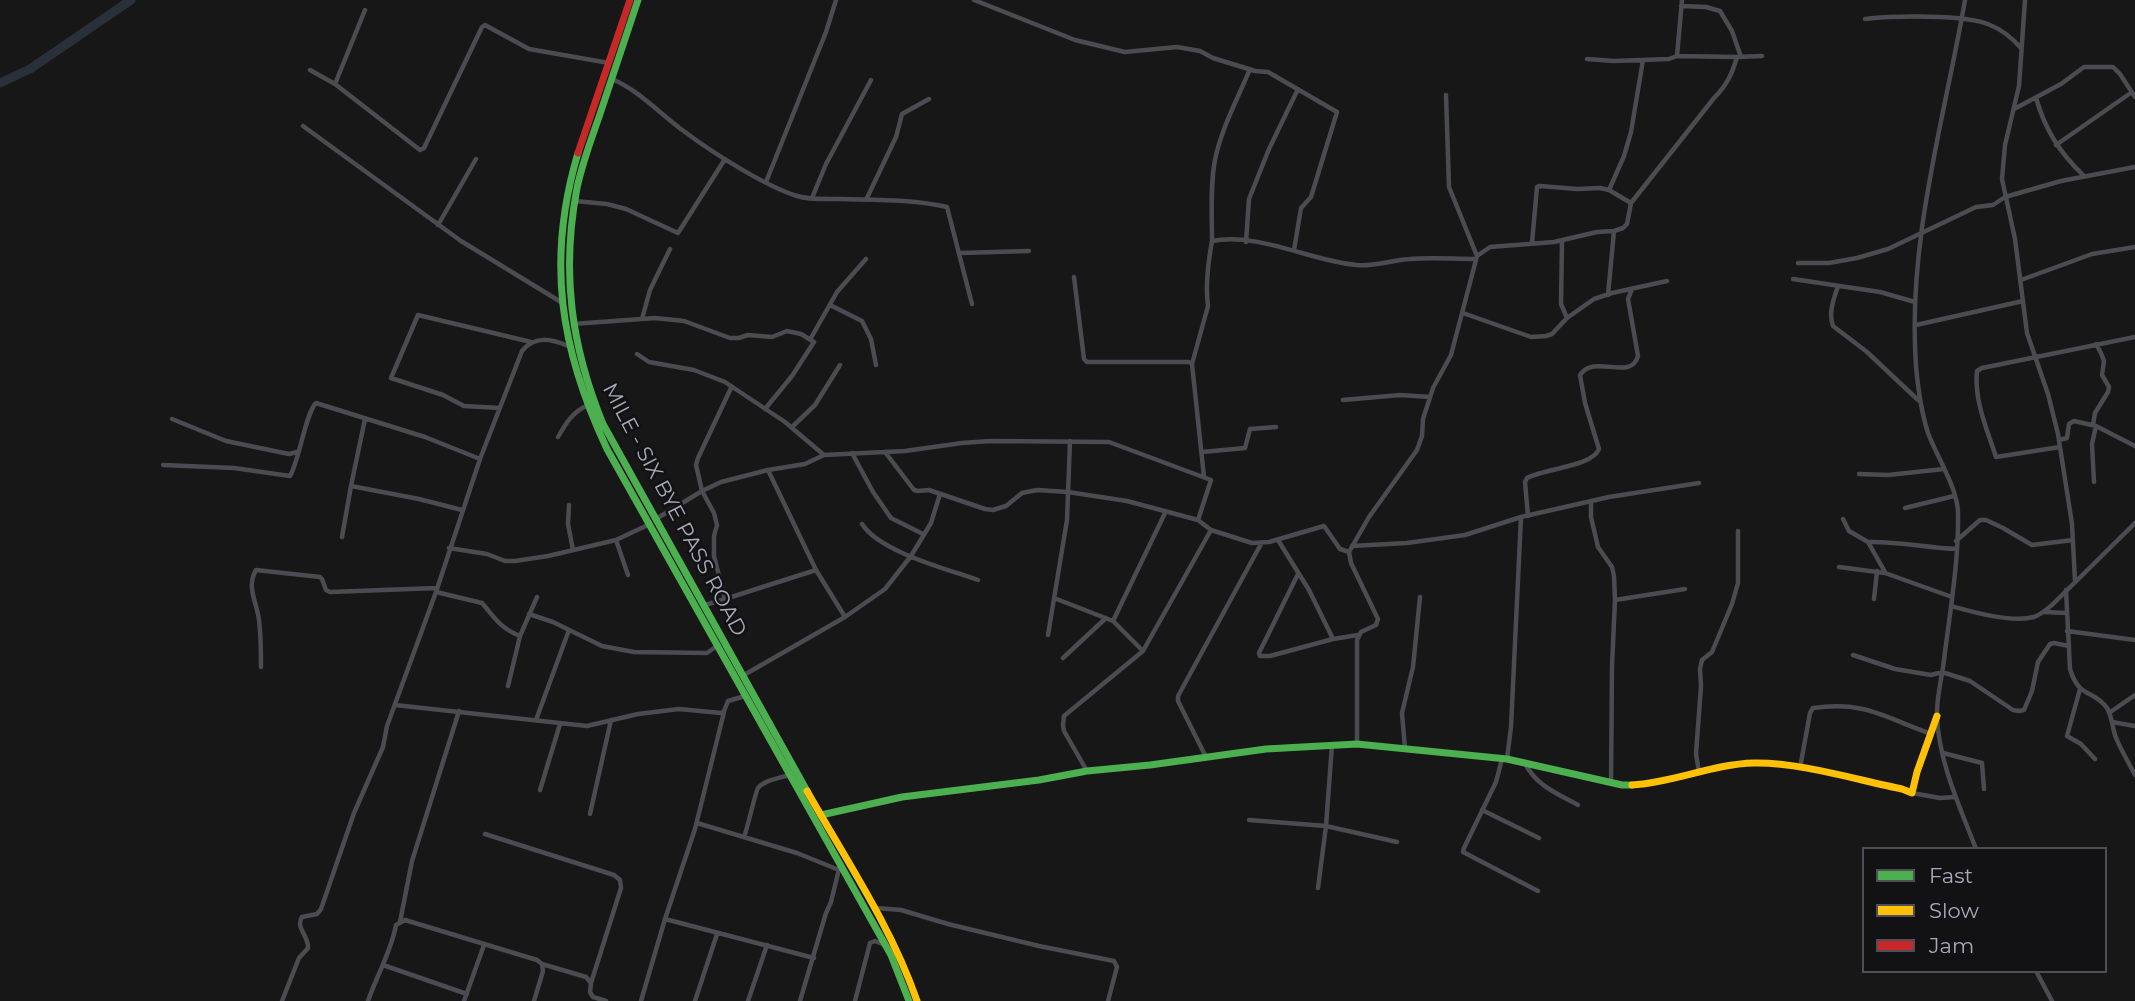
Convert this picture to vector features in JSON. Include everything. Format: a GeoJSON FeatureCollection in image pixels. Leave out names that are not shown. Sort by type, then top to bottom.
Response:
{"type":"FeatureCollection","features":[{"type":"Feature","properties":{"kind":"street"},"geometry":{"type":"LineString","coordinates":[[630,0],[569,185],[560,258],[561,302],[568,346],[586,406],[607,449],[653,521],[718,646],[746,695],[759,711],[790,775],[898,968],[909,1001]]}},
{"type":"Feature","properties":{"kind":"street","name":"MILE - SIX BYE PASS ROAD"},"geometry":{"type":"LineString","coordinates":[[638,0],[582,167],[574,201],[568,258],[568,292],[584,376],[596,408],[653,521],[744,675],[759,711],[876,908],[905,965],[918,1001]]}},
{"type":"Feature","properties":{"kind":"street"},"geometry":{"type":"LineString","coordinates":[[766,182],[826,32],[836,0]]}},
{"type":"Feature","properties":{"kind":"street"},"geometry":{"type":"LineString","coordinates":[[974,0],[1075,40],[1125,52],[1177,47],[1200,51],[1213,58],[1268,72],[1337,113],[1311,197],[1301,208],[1294,250]]}},
{"type":"Feature","properties":{"kind":"street"},"geometry":{"type":"LineString","coordinates":[[1965,0],[1920,235],[1915,302],[1919,401],[1958,510],[1952,597],[1937,716],[1955,797],[1975,847]]}},
{"type":"Feature","properties":{"kind":"street"},"geometry":{"type":"LineString","coordinates":[[2025,0],[2015,108],[2002,179],[2015,239],[2027,333],[2048,394],[2059,440],[2073,540],[2075,581]]}},
{"type":"Feature","properties":{"kind":"street"},"geometry":{"type":"LineString","coordinates":[[1212,242],[1224,239],[1246,242],[1294,250],[1351,265],[1368,266],[1410,258],[1476,258],[1490,247],[1562,241],[1623,228],[1627,224],[1631,203],[1726,86],[1732,75],[1739,57],[1732,31],[1720,11],[1682,3],[1677,56]]}},
{"type":"Feature","properties":{"kind":"street"},"geometry":{"type":"LineString","coordinates":[[335,84],[365,10]]}},
{"type":"Feature","properties":{"kind":"street"},"geometry":{"type":"LineString","coordinates":[[1865,19],[1961,19],[1988,24],[2012,38],[2022,48]]}},
{"type":"Feature","properties":{"kind":"street"},"geometry":{"type":"LineString","coordinates":[[310,70],[335,84],[420,150],[424,148],[482,27],[485,26],[529,49],[609,63]]}},
{"type":"Feature","properties":{"kind":"street"},"geometry":{"type":"LineString","coordinates":[[1587,59],[1614,61],[1669,59],[1677,56],[1762,56]]}},
{"type":"Feature","properties":{"kind":"street"},"geometry":{"type":"LineString","coordinates":[[1609,190],[1624,156],[1643,60]]}},
{"type":"Feature","properties":{"kind":"street"},"geometry":{"type":"LineString","coordinates":[[2015,108],[2061,84],[2088,66],[2113,67],[2134,95],[2086,122],[2056,145]]}},
{"type":"Feature","properties":{"kind":"street"},"geometry":{"type":"LineString","coordinates":[[1204,477],[1192,364],[1208,306],[1215,160],[1250,69]]}},
{"type":"Feature","properties":{"kind":"street"},"geometry":{"type":"LineString","coordinates":[[612,79],[627,85],[686,133],[725,159],[797,196],[926,202],[947,207],[972,304]]}},
{"type":"Feature","properties":{"kind":"street"},"geometry":{"type":"LineString","coordinates":[[812,198],[826,164],[871,80]]}},
{"type":"Feature","properties":{"kind":"street"},"geometry":{"type":"LineString","coordinates":[[1246,242],[1249,199],[1298,89]]}},
{"type":"Feature","properties":{"kind":"street"},"geometry":{"type":"LineString","coordinates":[[1298,574],[1259,655],[1270,656],[1358,635],[1376,625],[1378,619],[1351,564],[1351,549],[1369,517],[1417,450],[1433,388],[1451,355],[1476,258],[1449,187],[1446,95]]}},
{"type":"Feature","properties":{"kind":"street"},"geometry":{"type":"LineString","coordinates":[[2036,98],[2046,127],[2056,145],[2083,176]]}},
{"type":"Feature","properties":{"kind":"street"},"geometry":{"type":"LineString","coordinates":[[866,200],[896,137],[902,114],[929,99]]}},
{"type":"Feature","properties":{"kind":"street"},"geometry":{"type":"LineString","coordinates":[[303,126],[461,241],[561,302]]}},
{"type":"Feature","properties":{"kind":"street"},"geometry":{"type":"LineString","coordinates":[[438,225],[476,159]]}},
{"type":"Feature","properties":{"kind":"street"},"geometry":{"type":"LineString","coordinates":[[574,201],[626,209],[678,233],[725,159]]}},
{"type":"Feature","properties":{"kind":"street"},"geometry":{"type":"LineString","coordinates":[[1798,263],[1829,263],[1857,258],[1888,249],[1976,207],[1993,205],[2005,197],[2083,176],[2135,167]]}},
{"type":"Feature","properties":{"kind":"street"},"geometry":{"type":"LineString","coordinates":[[1532,243],[1537,187],[1609,190],[1631,203]]}},
{"type":"Feature","properties":{"kind":"street"},"geometry":{"type":"LineString","coordinates":[[1608,295],[1614,231]]}},
{"type":"Feature","properties":{"kind":"street"},"geometry":{"type":"LineString","coordinates":[[1562,241],[1561,304],[1567,318]]}},
{"type":"Feature","properties":{"kind":"street"},"geometry":{"type":"LineString","coordinates":[[2021,280],[2092,254],[2135,247]]}},
{"type":"Feature","properties":{"kind":"street"},"geometry":{"type":"LineString","coordinates":[[642,319],[650,290],[670,249]]}},
{"type":"Feature","properties":{"kind":"street"},"geometry":{"type":"LineString","coordinates":[[960,253],[1029,251]]}},
{"type":"Feature","properties":{"kind":"street"},"geometry":{"type":"LineString","coordinates":[[811,338],[838,292],[866,259]]}},
{"type":"Feature","properties":{"kind":"street"},"geometry":{"type":"LineString","coordinates":[[1074,277],[1084,359],[1087,362],[1192,364]]}},
{"type":"Feature","properties":{"kind":"street"},"geometry":{"type":"LineString","coordinates":[[1793,279],[1880,292],[1915,302]]}},
{"type":"Feature","properties":{"kind":"street"},"geometry":{"type":"LineString","coordinates":[[1463,313],[1531,337],[1552,334],[1567,318],[1594,299],[1667,281]]}},
{"type":"Feature","properties":{"kind":"street"},"geometry":{"type":"LineString","coordinates":[[1838,285],[1830,320],[1833,326],[1867,352],[1919,401]]}},
{"type":"Feature","properties":{"kind":"street"},"geometry":{"type":"LineString","coordinates":[[1528,516],[1525,482],[1527,478],[1535,473],[1588,460],[1596,455],[1599,449],[1580,375],[1589,366],[1624,368],[1636,364],[1639,356],[1628,299],[1632,289]]}},
{"type":"Feature","properties":{"kind":"street"},"geometry":{"type":"LineString","coordinates":[[1916,325],[2023,301]]}},
{"type":"Feature","properties":{"kind":"street"},"geometry":{"type":"LineString","coordinates":[[830,305],[862,321],[871,339],[876,365]]}},
{"type":"Feature","properties":{"kind":"street"},"geometry":{"type":"LineString","coordinates":[[500,408],[464,406],[443,394],[391,378],[418,315],[531,342],[546,339],[568,346]]}},
{"type":"Feature","properties":{"kind":"street"},"geometry":{"type":"LineString","coordinates":[[572,324],[655,318],[684,321],[730,338],[748,335],[772,337],[787,331],[811,338],[814,342],[792,376],[765,409]]}},
{"type":"Feature","properties":{"kind":"street"},"geometry":{"type":"LineString","coordinates":[[2060,447],[1996,457],[1976,390],[1979,369],[2135,337]]}},
{"type":"Feature","properties":{"kind":"street"},"geometry":{"type":"LineString","coordinates":[[282,1001],[299,958],[308,948],[308,940],[299,920],[317,914],[321,909],[354,813],[383,747],[480,459],[522,351],[531,342]]}},
{"type":"Feature","properties":{"kind":"street"},"geometry":{"type":"LineString","coordinates":[[2094,482],[2092,444],[2095,413],[2109,387],[2102,375],[2104,361],[2096,344]]}},
{"type":"Feature","properties":{"kind":"street"},"geometry":{"type":"LineString","coordinates":[[637,354],[649,362],[673,365],[712,376],[792,427],[824,455]]}},
{"type":"Feature","properties":{"kind":"street"},"geometry":{"type":"LineString","coordinates":[[792,427],[815,405],[840,365]]}},
{"type":"Feature","properties":{"kind":"street"},"geometry":{"type":"LineString","coordinates":[[725,599],[714,556],[717,525],[702,491],[696,465],[731,388]]}},
{"type":"Feature","properties":{"kind":"street"},"geometry":{"type":"LineString","coordinates":[[1343,400],[1400,395],[1430,397]]}},
{"type":"Feature","properties":{"kind":"street"},"geometry":{"type":"LineString","coordinates":[[163,465],[234,468],[290,476],[310,418],[311,407],[316,402],[413,433],[480,459]]}},
{"type":"Feature","properties":{"kind":"street"},"geometry":{"type":"LineString","coordinates":[[558,436],[575,412],[586,406]]}},
{"type":"Feature","properties":{"kind":"street"},"geometry":{"type":"LineString","coordinates":[[172,419],[226,441],[289,454],[298,452]]}},
{"type":"Feature","properties":{"kind":"street"},"geometry":{"type":"LineString","coordinates":[[342,537],[365,419]]}},
{"type":"Feature","properties":{"kind":"street"},"geometry":{"type":"LineString","coordinates":[[2059,440],[2067,438],[2069,424],[2074,421],[2094,426],[2135,446]]}},
{"type":"Feature","properties":{"kind":"street"},"geometry":{"type":"LineString","coordinates":[[1202,452],[1245,448],[1250,429],[1276,428]]}},
{"type":"Feature","properties":{"kind":"street"},"geometry":{"type":"LineString","coordinates":[[1048,635],[1066,520],[1070,441]]}},
{"type":"Feature","properties":{"kind":"street"},"geometry":{"type":"LineString","coordinates":[[449,548],[487,554],[505,561],[548,556],[616,540],[721,482],[805,464],[824,455],[885,452],[962,443],[1070,441],[1117,444],[1211,480],[1198,520]]}},
{"type":"Feature","properties":{"kind":"street"},"geometry":{"type":"LineString","coordinates":[[885,452],[914,490],[929,490],[985,509],[993,510],[1006,506],[1028,490],[1068,492],[1127,501],[1166,511],[1198,520],[1211,530],[1252,543],[1278,540],[1324,526],[1340,549],[1465,535],[1521,517],[1699,483]]}},
{"type":"Feature","properties":{"kind":"street"},"geometry":{"type":"LineString","coordinates":[[852,453],[891,518],[923,534]]}},
{"type":"Feature","properties":{"kind":"street"},"geometry":{"type":"LineString","coordinates":[[1859,474],[1888,475],[1944,469]]}},
{"type":"Feature","properties":{"kind":"street"},"geometry":{"type":"LineString","coordinates":[[768,470],[816,570],[845,617]]}},
{"type":"Feature","properties":{"kind":"street"},"geometry":{"type":"LineString","coordinates":[[351,486],[462,510]]}},
{"type":"Feature","properties":{"kind":"street"},"geometry":{"type":"LineString","coordinates":[[744,675],[845,617],[885,589],[911,556],[931,523],[940,494]]}},
{"type":"Feature","properties":{"kind":"street"},"geometry":{"type":"LineString","coordinates":[[1905,508],[1954,496]]}},
{"type":"Feature","properties":{"kind":"street"},"geometry":{"type":"LineString","coordinates":[[1591,502],[1591,517],[1598,547],[1612,567],[1614,576],[1611,783]]}},
{"type":"Feature","properties":{"kind":"street"},"geometry":{"type":"LineString","coordinates":[[569,505],[568,524],[573,550]]}},
{"type":"Feature","properties":{"kind":"street"},"geometry":{"type":"LineString","coordinates":[[1113,621],[1166,511]]}},
{"type":"Feature","properties":{"kind":"street"},"geometry":{"type":"LineString","coordinates":[[1521,517],[1511,727],[1496,782],[1463,852],[1538,891]]}},
{"type":"Feature","properties":{"kind":"street"},"geometry":{"type":"LineString","coordinates":[[1843,519],[1849,531],[1868,542],[1956,549]]}},
{"type":"Feature","properties":{"kind":"street"},"geometry":{"type":"LineString","coordinates":[[1956,541],[1980,520],[2003,528],[2032,545],[2073,540]]}},
{"type":"Feature","properties":{"kind":"street"},"geometry":{"type":"LineString","coordinates":[[1951,606],[1984,615],[2024,618],[2044,612],[2135,523]]}},
{"type":"Feature","properties":{"kind":"street"},"geometry":{"type":"LineString","coordinates":[[862,524],[877,540],[911,556],[978,580]]}},
{"type":"Feature","properties":{"kind":"street"},"geometry":{"type":"LineString","coordinates":[[1087,771],[1064,731],[1064,716],[1143,651],[1211,530]]}},
{"type":"Feature","properties":{"kind":"street"},"geometry":{"type":"LineString","coordinates":[[1699,772],[1696,754],[1701,686],[1699,669],[1702,660],[1712,652],[1732,604],[1738,575],[1738,531]]}},
{"type":"Feature","properties":{"kind":"street"},"geometry":{"type":"LineString","coordinates":[[616,540],[628,575]]}},
{"type":"Feature","properties":{"kind":"street"},"geometry":{"type":"LineString","coordinates":[[1278,540],[1309,590],[1333,639]]}},
{"type":"Feature","properties":{"kind":"street"},"geometry":{"type":"LineString","coordinates":[[1868,542],[1885,573]]}},
{"type":"Feature","properties":{"kind":"street"},"geometry":{"type":"LineString","coordinates":[[1206,757],[1178,696],[1261,544]]}},
{"type":"Feature","properties":{"kind":"street"},"geometry":{"type":"LineString","coordinates":[[1839,567],[1885,573],[1952,597]]}},
{"type":"Feature","properties":{"kind":"street"},"geometry":{"type":"LineString","coordinates":[[261,667],[259,621],[252,589],[253,574],[256,570],[320,577],[326,590],[330,592],[437,590],[482,603],[506,631],[520,636]]}},
{"type":"Feature","properties":{"kind":"street"},"geometry":{"type":"LineString","coordinates":[[705,606],[816,570]]}},
{"type":"Feature","properties":{"kind":"street"},"geometry":{"type":"LineString","coordinates":[[1874,599],[1877,571]]}},
{"type":"Feature","properties":{"kind":"street"},"geometry":{"type":"LineString","coordinates":[[1615,600],[1685,589]]}},
{"type":"Feature","properties":{"kind":"street"},"geometry":{"type":"LineString","coordinates":[[2066,589],[2068,646],[2074,681],[2080,689],[2099,700],[2109,713],[2115,738],[2135,775]]}},
{"type":"Feature","properties":{"kind":"street"},"geometry":{"type":"LineString","coordinates":[[508,686],[520,636],[537,597]]}},
{"type":"Feature","properties":{"kind":"street"},"geometry":{"type":"LineString","coordinates":[[1405,749],[1402,713],[1413,667],[1420,597]]}},
{"type":"Feature","properties":{"kind":"street"},"geometry":{"type":"LineString","coordinates":[[1054,598],[1113,621],[1143,651]]}},
{"type":"Feature","properties":{"kind":"street"},"geometry":{"type":"LineString","coordinates":[[2044,612],[2067,613]]}},
{"type":"Feature","properties":{"kind":"street"},"geometry":{"type":"LineString","coordinates":[[529,614],[602,646],[634,652],[706,653],[718,646]]}},
{"type":"Feature","properties":{"kind":"street"},"geometry":{"type":"LineString","coordinates":[[1063,658],[1106,618]]}},
{"type":"Feature","properties":{"kind":"street"},"geometry":{"type":"LineString","coordinates":[[536,720],[569,630]]}},
{"type":"Feature","properties":{"kind":"street"},"geometry":{"type":"LineString","coordinates":[[2067,631],[2135,640]]}},
{"type":"Feature","properties":{"kind":"street"},"geometry":{"type":"LineString","coordinates":[[1357,744],[1358,635]]}},
{"type":"Feature","properties":{"kind":"street"},"geometry":{"type":"LineString","coordinates":[[1853,655],[1895,669],[1931,675],[1942,671],[1970,681],[2013,710],[2019,711],[2024,709],[2029,699],[2038,662],[2050,644],[2068,646]]}},
{"type":"Feature","properties":{"kind":"street"},"geometry":{"type":"LineString","coordinates":[[2080,689],[2067,736],[2081,744],[2095,759]]}},
{"type":"Feature","properties":{"kind":"street"},"geometry":{"type":"LineString","coordinates":[[641,1001],[697,822],[724,711],[728,701],[746,695]]}},
{"type":"Feature","properties":{"kind":"street"},"geometry":{"type":"LineString","coordinates":[[2109,713],[2135,695]]}},
{"type":"Feature","properties":{"kind":"street"},"geometry":{"type":"LineString","coordinates":[[395,705],[587,726],[638,714],[679,709],[721,713],[724,711]]}},
{"type":"Feature","properties":{"kind":"street"},"geometry":{"type":"LineString","coordinates":[[1800,768],[1813,708],[1839,706],[1870,709],[1929,733]]}},
{"type":"Feature","properties":{"kind":"street"},"geometry":{"type":"LineString","coordinates":[[400,922],[412,861],[459,711]]}},
{"type":"Feature","properties":{"kind":"street"},"geometry":{"type":"LineString","coordinates":[[1912,793],[1929,733],[1937,716]]}},
{"type":"Feature","properties":{"kind":"street"},"geometry":{"type":"LineString","coordinates":[[590,814],[611,720]]}},
{"type":"Feature","properties":{"kind":"street"},"geometry":{"type":"LineString","coordinates":[[2112,722],[2135,726]]}},
{"type":"Feature","properties":{"kind":"street"},"geometry":{"type":"LineString","coordinates":[[540,790],[561,724]]}},
{"type":"Feature","properties":{"kind":"street"},"geometry":{"type":"LineString","coordinates":[[1318,888],[1332,744]]}},
{"type":"Feature","properties":{"kind":"street"},"geometry":{"type":"LineString","coordinates":[[821,815],[902,797],[1039,780],[1087,771],[1266,749],[1332,744],[1357,744],[1504,759],[1622,785],[1651,784],[1699,772],[1751,764],[1781,764],[1892,786],[1912,793],[1940,798],[1955,797]]}},
{"type":"Feature","properties":{"kind":"street"},"geometry":{"type":"LineString","coordinates":[[1943,752],[1982,763],[1984,789]]}},
{"type":"Feature","properties":{"kind":"street"},"geometry":{"type":"LineString","coordinates":[[1525,763],[1530,775],[1539,783],[1578,805]]}},
{"type":"Feature","properties":{"kind":"street"},"geometry":{"type":"LineString","coordinates":[[744,837],[759,786],[790,775]]}},
{"type":"Feature","properties":{"kind":"street"},"geometry":{"type":"LineString","coordinates":[[1482,810],[1539,838]]}},
{"type":"Feature","properties":{"kind":"street"},"geometry":{"type":"LineString","coordinates":[[1249,820],[1326,826],[1397,842]]}},
{"type":"Feature","properties":{"kind":"street"},"geometry":{"type":"LineString","coordinates":[[697,822],[840,867]]}},
{"type":"Feature","properties":{"kind":"street"},"geometry":{"type":"LineString","coordinates":[[485,834],[614,875],[620,880],[621,888],[590,992],[593,997],[606,1001]]}},
{"type":"Feature","properties":{"kind":"street"},"geometry":{"type":"LineString","coordinates":[[800,1001],[840,867]]}},
{"type":"Feature","properties":{"kind":"street"},"geometry":{"type":"LineString","coordinates":[[876,908],[901,910],[948,924],[1114,961],[1117,967],[1108,1001]]}},
{"type":"Feature","properties":{"kind":"street"},"geometry":{"type":"LineString","coordinates":[[665,919],[814,958]]}},
{"type":"Feature","properties":{"kind":"street"},"geometry":{"type":"LineString","coordinates":[[368,1001],[390,950],[396,925],[410,920],[586,977],[591,984]]}},
{"type":"Feature","properties":{"kind":"street"},"geometry":{"type":"LineString","coordinates":[[695,1001],[717,934]]}},
{"type":"Feature","properties":{"kind":"street"},"geometry":{"type":"LineString","coordinates":[[855,1001],[870,943],[875,941],[886,945]]}},
{"type":"Feature","properties":{"kind":"street"},"geometry":{"type":"LineString","coordinates":[[464,1001],[484,945]]}},
{"type":"Feature","properties":{"kind":"street"},"geometry":{"type":"LineString","coordinates":[[748,1001],[767,945]]}},
{"type":"Feature","properties":{"kind":"street"},"geometry":{"type":"LineString","coordinates":[[534,1001],[543,971],[542,964]]}},
{"type":"Feature","properties":{"kind":"street"},"geometry":{"type":"LineString","coordinates":[[383,965],[467,994]]}},
{"type":"Feature","properties":{"kind":"street"},"geometry":{"type":"LineString","coordinates":[[2037,973],[2052,1001]]}},
{"type":"Feature","properties":{"kind":"waterway"},"geometry":{"type":"LineString","coordinates":[[0,83],[30,69],[131,0]]}},
{"type":"Feature","properties":{"kind":"traffic: fast"},"geometry":{"type":"LineString","coordinates":[[638,0],[577,188],[570,249],[576,337],[603,424],[807,791]]}},
{"type":"Feature","properties":{"kind":"traffic: fast"},"geometry":{"type":"LineString","coordinates":[[578,153],[562,230],[561,267],[569,340],[591,412],[607,449],[891,955],[909,1001]]}},
{"type":"Feature","properties":{"kind":"traffic: fast"},"geometry":{"type":"LineString","coordinates":[[821,815],[902,797],[1039,780],[1087,771],[1266,749],[1357,744],[1507,759],[1632,785]]}},
{"type":"Feature","properties":{"kind":"traffic: slow"},"geometry":{"type":"LineString","coordinates":[[1632,785],[1738,764],[1771,763],[1828,772],[1912,793],[1937,716]]}},
{"type":"Feature","properties":{"kind":"traffic: slow"},"geometry":{"type":"LineString","coordinates":[[807,791],[881,920],[917,1001]]}},
{"type":"Feature","properties":{"kind":"traffic: jam"},"geometry":{"type":"LineString","coordinates":[[578,153],[630,0]]}}]}
